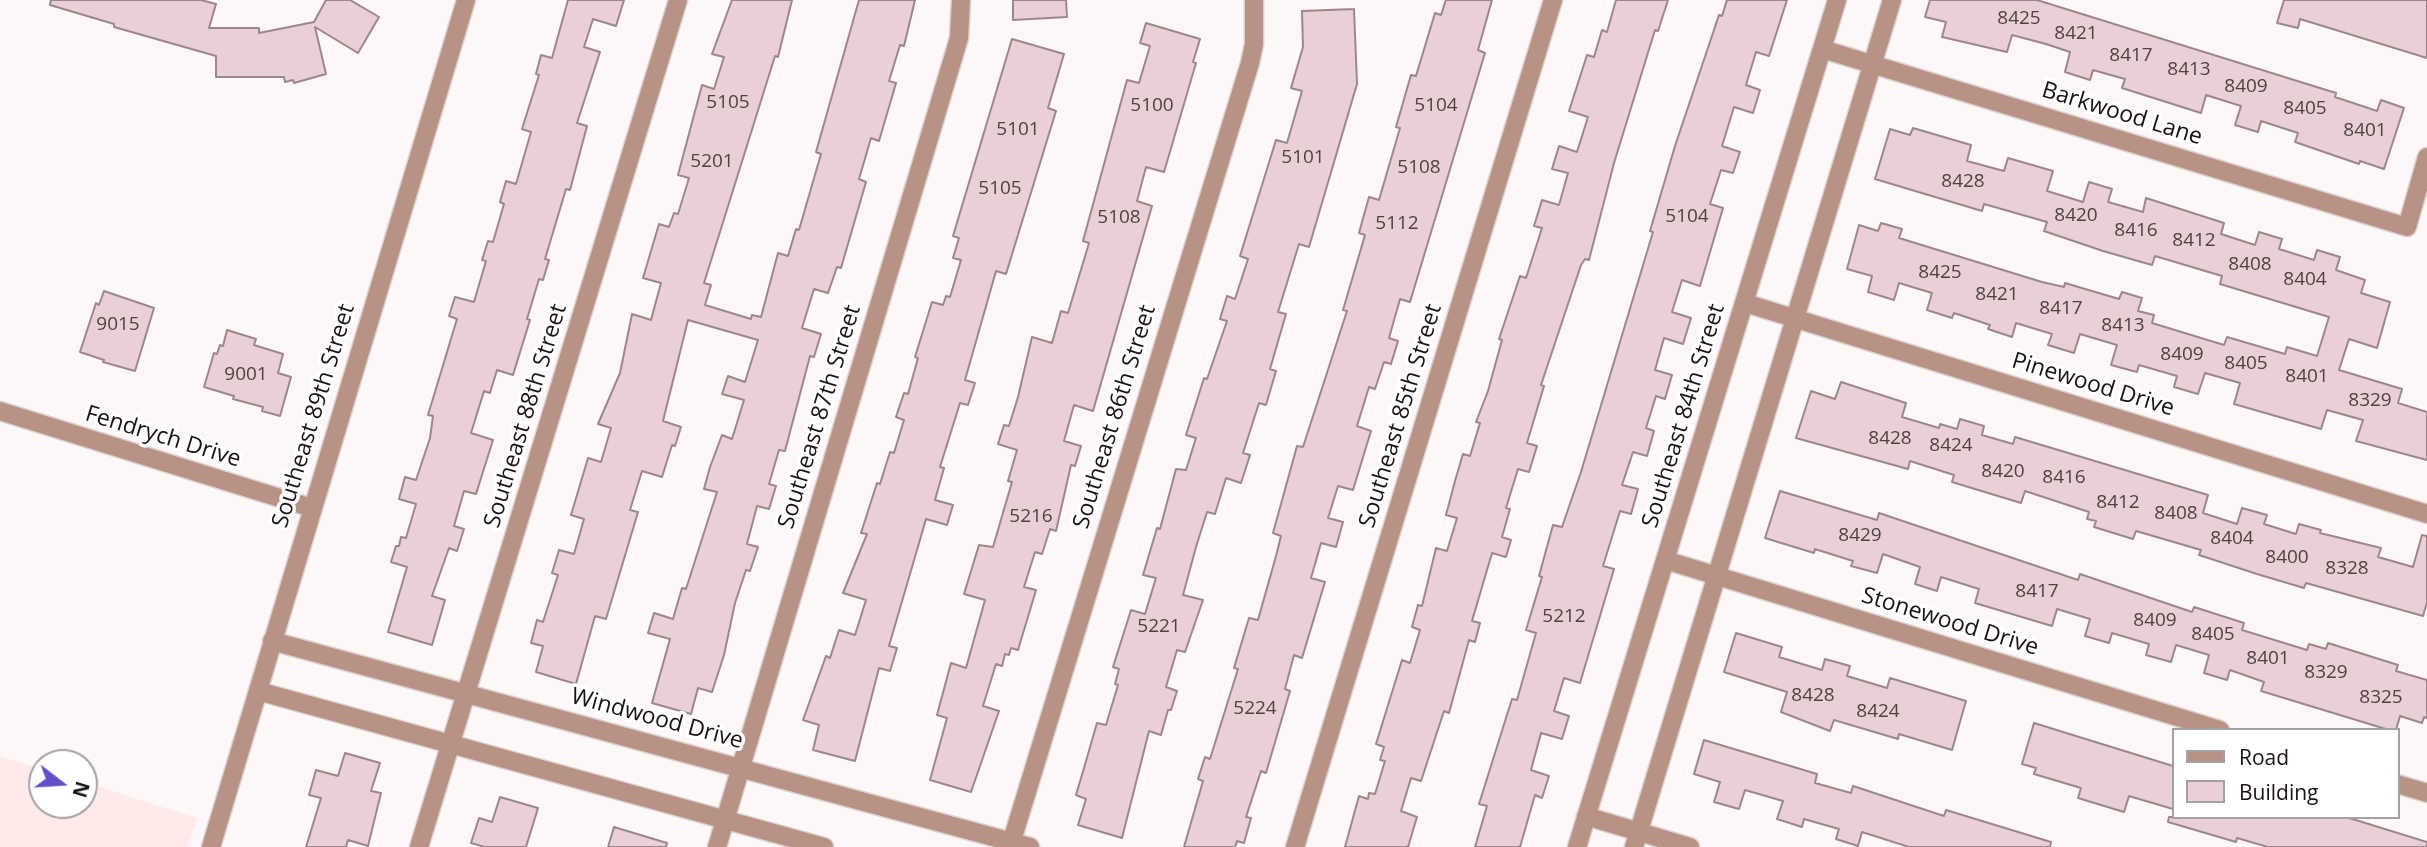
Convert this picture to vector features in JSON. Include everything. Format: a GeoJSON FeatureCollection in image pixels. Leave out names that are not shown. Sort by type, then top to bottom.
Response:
{"type":"FeatureCollection","features":[{"type":"Feature","properties":{"kind":"street","name":"Southeast 89th Street"},"geometry":{"type":"LineString","coordinates":[[211,847],[467,0]]}},
{"type":"Feature","properties":{"kind":"street","name":"Southeast 88th Street"},"geometry":{"type":"LineString","coordinates":[[419,847],[678,0]]}},
{"type":"Feature","properties":{"kind":"street","name":"Southeast 87th Street"},"geometry":{"type":"LineString","coordinates":[[717,847],[956,48],[961,0]]}},
{"type":"Feature","properties":{"kind":"street","name":"Southeast 86th Street"},"geometry":{"type":"LineString","coordinates":[[1010,844],[1250,63],[1255,36],[1254,0]]}},
{"type":"Feature","properties":{"kind":"street","name":"Southeast 85th Street"},"geometry":{"type":"LineString","coordinates":[[1295,847],[1553,0]]}},
{"type":"Feature","properties":{"kind":"street","name":"Southeast 84th Street"},"geometry":{"type":"LineString","coordinates":[[1577,847],[1837,0]]}},
{"type":"Feature","properties":{"kind":"street"},"geometry":{"type":"LineString","coordinates":[[1637,839],[1892,0]]}},
{"type":"Feature","properties":{"kind":"street","name":"Barkwood Lane"},"geometry":{"type":"LineString","coordinates":[[1822,49],[2407,227],[2427,157]]}},
{"type":"Feature","properties":{"kind":"street","name":"Pinewood Drive"},"geometry":{"type":"LineString","coordinates":[[1745,303],[2427,514]]}},
{"type":"Feature","properties":{"kind":"street","name":"Fendrych Drive"},"geometry":{"type":"LineString","coordinates":[[0,411],[312,508]]}},
{"type":"Feature","properties":{"kind":"street","name":"Stonewood Drive"},"geometry":{"type":"LineString","coordinates":[[1665,560],[2213,728]]}},
{"type":"Feature","properties":{"kind":"street","name":"Windwood Drive"},"geometry":{"type":"LineString","coordinates":[[272,641],[741,767],[1010,844],[1030,847]]}},
{"type":"Feature","properties":{"kind":"street"},"geometry":{"type":"LineString","coordinates":[[258,691],[824,847]]}},
{"type":"Feature","properties":{"kind":"street"},"geometry":{"type":"LineString","coordinates":[[2399,785],[2427,793]]}},
{"type":"Feature","properties":{"kind":"street"},"geometry":{"type":"LineString","coordinates":[[1586,816],[1637,839],[1690,847]]}},
{"type":"Feature","properties":{"kind":"shaded area"},"geometry":{"type":"Polygon","coordinates":[[[0,756],[28,765],[28,819],[98,819],[98,786],[197,818],[188,847],[0,847],[0,756]]]}},
{"type":"Feature","properties":{"kind":"building"},"geometry":{"type":"Polygon","coordinates":[[[51,0],[201,0],[216,4],[209,28],[259,28],[259,33],[314,22],[326,0],[350,0],[379,17],[358,53],[315,27],[326,74],[294,83],[293,80],[285,82],[284,77],[216,77],[216,56],[114,27],[114,24],[50,5],[51,0]]]}},
{"type":"Feature","properties":{"kind":"building"},"geometry":{"type":"Polygon","coordinates":[[[568,0],[624,0],[616,26],[593,19],[584,47],[600,52],[577,123],[587,126],[570,190],[566,189],[545,259],[549,260],[543,280],[539,279],[527,319],[530,320],[513,375],[497,370],[490,393],[484,391],[471,433],[493,440],[476,494],[464,491],[454,526],[464,529],[457,551],[449,548],[432,596],[445,600],[432,645],[388,632],[407,567],[391,562],[401,537],[406,538],[416,504],[399,499],[405,477],[416,480],[430,438],[433,416],[428,415],[457,319],[449,316],[455,297],[474,302],[486,261],[482,260],[488,241],[493,242],[504,204],[500,202],[506,181],[516,184],[531,132],[522,129],[539,75],[536,74],[541,55],[552,58],[568,0]]]}},
{"type":"Feature","properties":{"kind":"building"},"geometry":{"type":"Polygon","coordinates":[[[732,0],[792,0],[778,57],[775,56],[704,283],[711,285],[705,305],[751,319],[752,315],[761,317],[778,253],[788,256],[796,229],[799,230],[821,154],[816,152],[859,0],[915,0],[904,46],[900,45],[889,81],[896,83],[879,141],[871,138],[859,179],[866,182],[841,268],[837,267],[828,293],[814,289],[802,328],[821,334],[814,357],[810,356],[785,451],[779,450],[769,484],[776,486],[769,509],[757,506],[747,544],[758,547],[750,571],[746,570],[735,603],[724,655],[712,692],[698,688],[691,714],[652,703],[670,639],[648,633],[654,613],[673,619],[682,588],[686,589],[717,492],[704,489],[710,467],[722,435],[732,439],[744,400],[722,394],[728,376],[745,382],[758,340],[688,320],[663,421],[681,427],[662,477],[642,471],[630,510],[638,512],[606,619],[595,616],[576,684],[536,672],[543,646],[531,643],[537,620],[543,622],[558,575],[552,573],[559,550],[574,554],[584,519],[571,515],[588,458],[601,462],[611,428],[598,424],[620,373],[632,314],[651,320],[661,283],[643,278],[659,224],[669,227],[674,213],[678,214],[689,178],[678,175],[702,85],[714,89],[724,57],[712,54],[732,0]]]}},
{"type":"Feature","properties":{"kind":"building"},"geometry":{"type":"Polygon","coordinates":[[[1013,0],[1066,0],[1067,17],[1013,20],[1013,0]]]}},
{"type":"Feature","properties":{"kind":"building"},"geometry":{"type":"Polygon","coordinates":[[[1446,0],[1492,0],[1478,50],[1485,53],[1410,302],[1400,299],[1389,338],[1398,341],[1391,364],[1384,362],[1375,389],[1369,387],[1357,426],[1371,431],[1353,490],[1338,486],[1328,518],[1343,522],[1336,547],[1321,543],[1311,578],[1325,582],[1302,658],[1294,655],[1285,689],[1290,691],[1266,773],[1261,771],[1246,817],[1251,818],[1244,843],[1237,841],[1235,847],[1184,847],[1203,781],[1198,779],[1205,757],[1210,759],[1238,669],[1234,668],[1249,618],[1258,620],[1281,536],[1273,533],[1297,446],[1303,447],[1347,311],[1343,310],[1365,235],[1359,233],[1369,197],[1379,200],[1400,128],[1396,127],[1411,75],[1416,76],[1435,13],[1441,15],[1446,0]]]}},
{"type":"Feature","properties":{"kind":"building"},"geometry":{"type":"Polygon","coordinates":[[[1616,0],[1668,0],[1658,31],[1655,30],[1614,163],[1589,260],[1585,259],[1581,265],[1541,385],[1544,386],[1527,443],[1537,446],[1529,472],[1518,469],[1506,508],[1510,509],[1502,537],[1511,540],[1506,557],[1492,553],[1472,621],[1480,623],[1475,642],[1469,640],[1449,713],[1444,711],[1421,781],[1411,778],[1401,811],[1417,817],[1408,847],[1345,847],[1359,796],[1368,799],[1369,793],[1375,794],[1385,761],[1380,760],[1384,747],[1376,744],[1402,660],[1410,663],[1420,630],[1412,627],[1418,605],[1422,606],[1436,548],[1447,551],[1457,518],[1446,515],[1463,454],[1470,456],[1480,423],[1476,422],[1502,340],[1499,339],[1520,276],[1526,278],[1542,228],[1534,226],[1542,200],[1559,205],[1568,173],[1552,169],[1559,146],[1577,152],[1588,117],[1569,111],[1587,55],[1594,57],[1602,30],[1607,32],[1616,0]]]}},
{"type":"Feature","properties":{"kind":"building"},"geometry":{"type":"Polygon","coordinates":[[[1727,0],[1787,0],[1769,56],[1756,52],[1746,85],[1760,90],[1753,113],[1734,107],[1722,146],[1740,152],[1733,173],[1721,170],[1710,204],[1723,208],[1700,286],[1682,280],[1672,312],[1691,318],[1683,344],[1664,338],[1655,370],[1672,375],[1665,399],[1656,396],[1646,428],[1654,431],[1647,456],[1633,452],[1622,485],[1638,489],[1631,514],[1620,511],[1603,566],[1614,569],[1580,683],[1564,678],[1554,711],[1569,716],[1562,739],[1541,733],[1531,770],[1549,776],[1542,798],[1535,795],[1520,847],[1475,847],[1487,806],[1479,804],[1512,699],[1517,700],[1536,633],[1526,630],[1542,577],[1539,576],[1553,525],[1562,527],[1581,472],[1653,232],[1650,231],[1675,146],[1719,15],[1722,16],[1727,0]]]}},
{"type":"Feature","properties":{"kind":"building"},"geometry":{"type":"Polygon","coordinates":[[[1930,0],[2037,0],[2336,93],[2335,97],[2377,111],[2381,100],[2404,108],[2384,169],[2360,161],[2359,164],[2295,142],[2298,133],[2261,121],[2258,132],[2235,125],[2241,106],[2206,95],[2201,113],[2122,88],[2125,79],[2093,70],[2090,80],[2065,72],[2070,52],[2046,44],[2012,35],[2007,52],[1942,37],[1946,22],[1925,17],[1930,0]]]}},
{"type":"Feature","properties":{"kind":"building"},"geometry":{"type":"Polygon","coordinates":[[[2284,0],[2427,0],[2427,58],[2300,19],[2298,28],[2277,23],[2284,0]]]}},
{"type":"Feature","properties":{"kind":"building"},"geometry":{"type":"Polygon","coordinates":[[[1354,9],[1357,84],[1309,247],[1299,244],[1278,312],[1286,314],[1270,369],[1276,371],[1266,405],[1259,403],[1243,453],[1250,455],[1241,483],[1226,478],[1215,514],[1207,512],[1196,547],[1183,595],[1203,600],[1185,652],[1177,650],[1166,687],[1177,691],[1171,710],[1168,710],[1161,735],[1149,731],[1122,838],[1078,825],[1086,799],[1076,795],[1097,723],[1106,725],[1118,685],[1115,684],[1119,669],[1113,667],[1131,610],[1145,614],[1156,578],[1143,575],[1157,528],[1160,529],[1176,469],[1186,470],[1196,438],[1186,435],[1204,378],[1207,379],[1227,321],[1220,319],[1227,296],[1235,299],[1248,259],[1240,256],[1276,140],[1287,143],[1302,91],[1291,88],[1303,47],[1302,11],[1354,9]]]}},
{"type":"Feature","properties":{"kind":"building"},"geometry":{"type":"Polygon","coordinates":[[[1146,23],[1200,39],[1193,62],[1196,63],[1164,172],[1146,167],[1137,201],[1152,206],[1093,411],[1074,405],[1064,441],[1081,446],[1075,466],[1071,465],[1056,531],[1050,529],[1042,554],[1035,552],[1024,587],[1036,590],[1018,650],[1011,648],[1009,655],[1005,654],[1002,666],[996,664],[983,706],[999,711],[971,792],[930,780],[947,718],[937,715],[951,663],[966,668],[985,600],[964,594],[979,545],[993,547],[1012,482],[1008,481],[1017,450],[998,444],[1004,425],[1009,426],[1032,337],[1052,343],[1061,311],[1068,313],[1089,243],[1083,241],[1127,80],[1139,83],[1150,46],[1140,43],[1146,23]]]}},
{"type":"Feature","properties":{"kind":"building"},"geometry":{"type":"Polygon","coordinates":[[[1012,39],[1064,54],[1048,108],[1056,111],[1006,274],[996,271],[965,380],[975,383],[968,405],[960,403],[940,467],[944,468],[935,500],[953,505],[947,525],[926,519],[889,646],[897,648],[890,671],[879,668],[855,761],[813,750],[819,725],[803,720],[826,656],[830,658],[839,630],[855,635],[866,600],[843,593],[867,534],[861,533],[877,483],[880,484],[890,452],[894,453],[904,420],[896,417],[904,393],[908,394],[918,358],[915,357],[932,302],[943,305],[946,296],[950,297],[961,260],[953,258],[959,238],[953,236],[1012,39]]]}},
{"type":"Feature","properties":{"kind":"building"},"geometry":{"type":"Polygon","coordinates":[[[1913,128],[1971,145],[1967,161],[2004,171],[2008,158],[2053,171],[2047,191],[2083,202],[2089,182],[2112,189],[2108,202],[2143,212],[2146,198],[2224,223],[2221,234],[2255,245],[2259,232],[2282,239],[2279,249],[2314,260],[2317,250],[2340,257],[2336,270],[2365,280],[2361,293],[2390,302],[2377,348],[2349,339],[2339,370],[2402,389],[2398,403],[2427,412],[2427,460],[2356,441],[2363,420],[2327,410],[2321,429],[2234,404],[2240,383],[2205,373],[2198,394],[2174,387],[2177,376],[2139,365],[2137,372],[2111,365],[2117,345],[2080,334],[2074,353],[2048,345],[2052,334],[2016,323],[2012,337],[1988,329],[1990,325],[1954,313],[1952,318],[1927,310],[1932,293],[1899,283],[1894,300],[1868,292],[1872,276],[1847,269],[1859,225],[1878,231],[1881,223],[1902,229],[1899,238],[2042,282],[2064,287],[2065,283],[2119,299],[2122,292],[2142,298],[2138,311],[2154,315],[2152,323],[2224,345],[2227,337],[2285,354],[2287,347],[2317,356],[2329,317],[2220,284],[2222,276],[2155,256],[2152,265],[2103,251],[2044,231],[2047,222],[1984,204],[1982,211],[1875,179],[1890,129],[1910,135],[1913,128]]]}},
{"type":"Feature","properties":{"kind":"building"},"geometry":{"type":"Polygon","coordinates":[[[104,291],[154,308],[135,371],[80,352],[96,303],[99,305],[104,291]]]}},
{"type":"Feature","properties":{"kind":"building"},"geometry":{"type":"Polygon","coordinates":[[[227,330],[256,339],[254,345],[283,354],[278,373],[291,377],[280,416],[262,411],[263,407],[204,387],[214,353],[217,354],[220,345],[223,346],[227,330]]]}},
{"type":"Feature","properties":{"kind":"building"},"geometry":{"type":"Polygon","coordinates":[[[1841,382],[1906,403],[1902,417],[1939,428],[1940,424],[1957,429],[1960,419],[1984,426],[1982,435],[2013,444],[2015,437],[2208,495],[2203,513],[2237,524],[2242,508],[2267,515],[2264,524],[2296,534],[2299,524],[2321,530],[2320,533],[2381,548],[2378,557],[2413,567],[2422,535],[2427,536],[2427,602],[2423,616],[2306,583],[2304,588],[2199,555],[2201,550],[2136,531],[2133,539],[2094,527],[2096,521],[2087,519],[2089,512],[2025,491],[2021,503],[1952,482],[1954,475],[1910,461],[1908,469],[1796,438],[1811,391],[1835,399],[1841,382]]]}},
{"type":"Feature","properties":{"kind":"building"},"geometry":{"type":"Polygon","coordinates":[[[1780,491],[1877,520],[1879,513],[2078,580],[2080,574],[2192,612],[2194,607],[2244,623],[2242,630],[2307,650],[2309,644],[2326,649],[2328,643],[2398,665],[2396,671],[2427,680],[2427,718],[2424,717],[2422,723],[2400,716],[2397,728],[2382,728],[2261,691],[2264,682],[2230,670],[2227,680],[2204,673],[2209,655],[2176,645],[2171,662],[2146,655],[2149,644],[2112,633],[2109,643],[2085,636],[2090,619],[2057,609],[2052,626],[1975,603],[1979,589],[1941,577],[1937,591],[1915,584],[1920,567],[1883,554],[1877,573],[1851,566],[1853,561],[1815,549],[1814,553],[1765,538],[1780,491]]]}},
{"type":"Feature","properties":{"kind":"building"},"geometry":{"type":"Polygon","coordinates":[[[1736,633],[1782,647],[1779,657],[1822,670],[1825,659],[1850,666],[1847,676],[1887,688],[1890,678],[1966,701],[1952,750],[1899,734],[1898,739],[1834,720],[1830,731],[1781,712],[1787,692],[1724,672],[1736,633]]]}},
{"type":"Feature","properties":{"kind":"building"},"geometry":{"type":"Polygon","coordinates":[[[2034,723],[2172,766],[2172,809],[2129,796],[2124,812],[2078,798],[2081,788],[2034,774],[2036,768],[2022,764],[2034,723]]]}},
{"type":"Feature","properties":{"kind":"building"},"geometry":{"type":"Polygon","coordinates":[[[1704,740],[1817,774],[1815,783],[1851,793],[1853,786],[1944,816],[1946,810],[2051,842],[2050,847],[1909,847],[1862,832],[1858,846],[1836,839],[1839,829],[1804,819],[1802,827],[1777,819],[1783,801],[1745,790],[1739,809],[1714,802],[1720,782],[1694,774],[1704,740]]]}},
{"type":"Feature","properties":{"kind":"building"},"geometry":{"type":"Polygon","coordinates":[[[345,753],[380,763],[371,791],[381,793],[368,846],[348,840],[346,847],[306,847],[321,798],[309,795],[316,770],[338,776],[345,753]]]}},
{"type":"Feature","properties":{"kind":"building"},"geometry":{"type":"Polygon","coordinates":[[[500,797],[538,808],[526,847],[485,847],[471,843],[479,818],[492,822],[500,797]]]}},
{"type":"Feature","properties":{"kind":"building"},"geometry":{"type":"Polygon","coordinates":[[[2169,817],[2352,819],[2427,842],[2427,847],[2268,847],[2237,838],[2236,842],[2168,822],[2169,817]]]}},
{"type":"Feature","properties":{"kind":"building"},"geometry":{"type":"Polygon","coordinates":[[[614,827],[667,843],[666,847],[608,847],[614,827]]]}}]}
